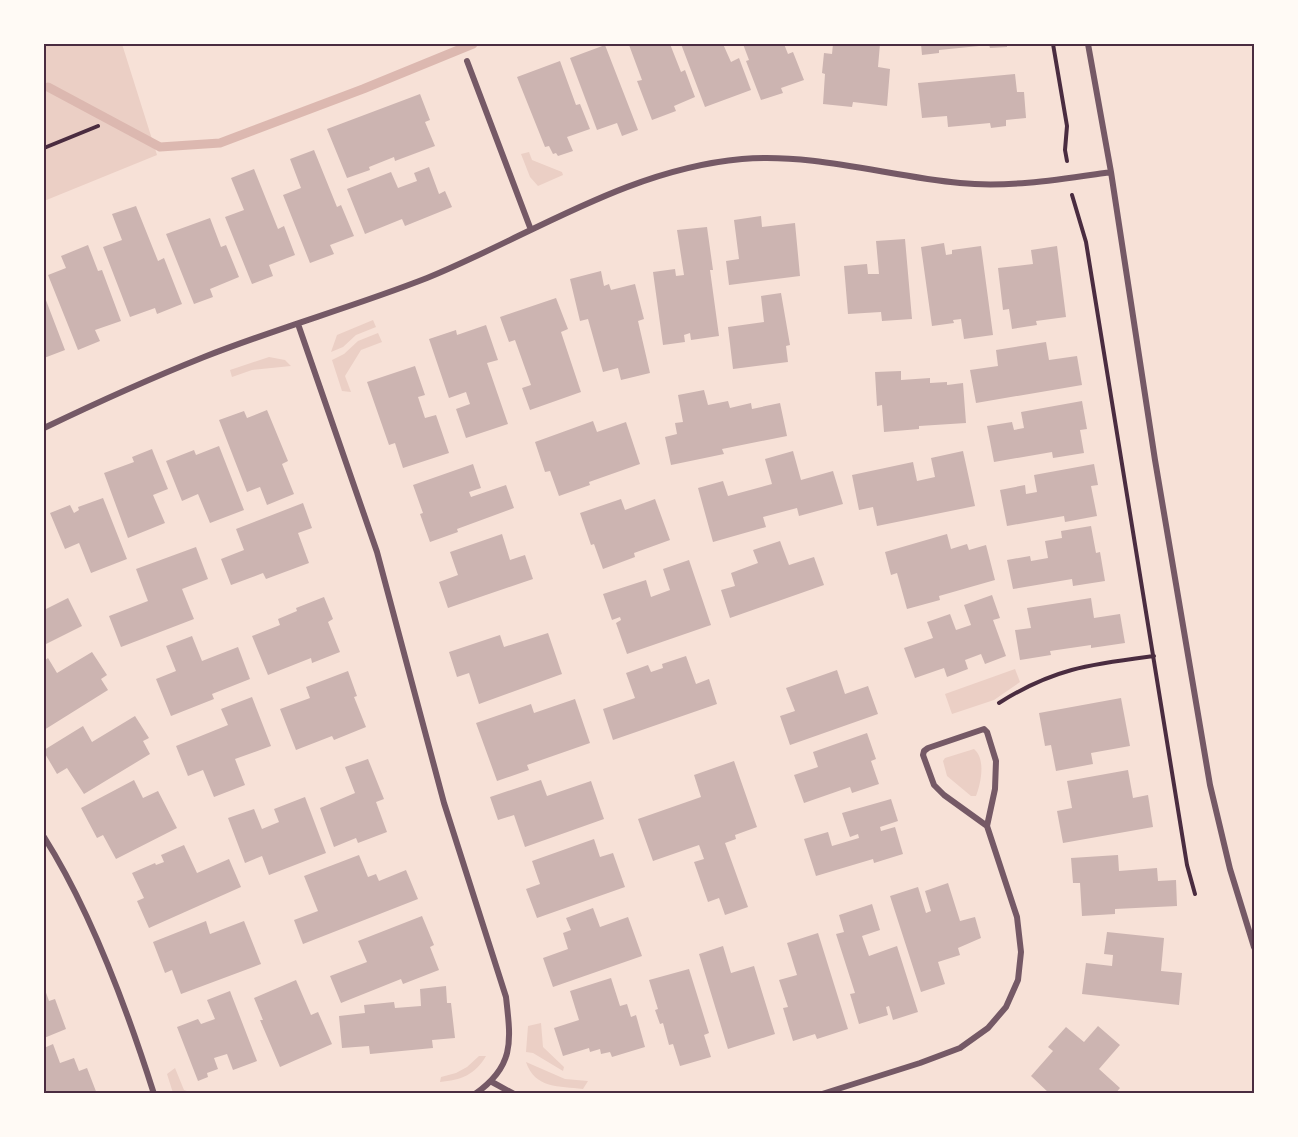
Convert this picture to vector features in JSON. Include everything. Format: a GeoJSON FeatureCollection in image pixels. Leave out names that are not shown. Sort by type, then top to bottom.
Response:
{"type":"FeatureCollection","features":[{"type":"Feature","properties":{"kind":"street"},"geometry":{"type":"LineString","coordinates":[[1088,44],[1111,172],[1155,460],[1210,785],[1230,869],[1254,947]]}},
{"type":"Feature","properties":{"kind":"street"},"geometry":{"type":"LineString","coordinates":[[467,61],[531,230]]}},
{"type":"Feature","properties":{"kind":"street"},"geometry":{"type":"LineString","coordinates":[[44,428],[206,356],[424,279],[597,199],[670,172],[742,159],[810,160],[962,183],[1008,184],[1111,172]]}},
{"type":"Feature","properties":{"kind":"street"},"geometry":{"type":"LineString","coordinates":[[298,324],[376,552],[444,803],[506,997],[510,1029],[504,1064],[492,1082],[475,1094]]}},
{"type":"Feature","properties":{"kind":"street"},"geometry":{"type":"LineString","coordinates":[[822,1094],[960,1048],[988,1028],[1006,1006],[1018,980],[1021,952],[1012,898],[987,826],[996,774],[994,752],[987,732],[980,729],[924,751],[923,756],[934,785],[987,826]]}},
{"type":"Feature","properties":{"kind":"street"},"geometry":{"type":"LineString","coordinates":[[44,837],[103,955],[154,1094]]}},
{"type":"Feature","properties":{"kind":"street"},"geometry":{"type":"LineString","coordinates":[[492,1082],[514,1094]]}},
{"type":"Feature","properties":{"kind":"path"},"geometry":{"type":"LineString","coordinates":[[1053,44],[1067,126],[1066,157]]}},
{"type":"Feature","properties":{"kind":"path"},"geometry":{"type":"LineString","coordinates":[[44,148],[98,126]]}},
{"type":"Feature","properties":{"kind":"path"},"geometry":{"type":"LineString","coordinates":[[1072,200],[1086,242],[1187,865],[1195,894]]}},
{"type":"Feature","properties":{"kind":"path"},"geometry":{"type":"LineString","coordinates":[[999,703],[1022,688],[1053,674],[1085,665],[1154,656]]}},
{"type":"Feature","properties":{"kind":"shaded area"},"geometry":{"type":"Polygon","coordinates":[[[44,44],[122,44],[157,155],[44,201],[44,44]]]}},
{"type":"Feature","properties":{"kind":"shaded area"},"geometry":{"type":"Polygon","coordinates":[[[529,152],[532,160],[562,172],[563,175],[538,186],[530,177],[521,154],[529,152]]]}},
{"type":"Feature","properties":{"kind":"shaded area"},"geometry":{"type":"Polygon","coordinates":[[[373,320],[376,327],[356,335],[343,347],[331,352],[337,335],[373,320]]]}},
{"type":"Feature","properties":{"kind":"shaded area"},"geometry":{"type":"Polygon","coordinates":[[[378,333],[382,342],[361,350],[345,376],[351,392],[342,391],[332,360],[344,354],[358,341],[378,333]]]}},
{"type":"Feature","properties":{"kind":"shaded area"},"geometry":{"type":"Polygon","coordinates":[[[269,357],[285,360],[291,366],[252,370],[232,377],[230,370],[269,357]]]}},
{"type":"Feature","properties":{"kind":"shaded area"},"geometry":{"type":"Polygon","coordinates":[[[1015,669],[1020,682],[994,700],[952,714],[945,694],[1015,669]]]}},
{"type":"Feature","properties":{"kind":"shaded area"},"geometry":{"type":"Polygon","coordinates":[[[974,749],[980,759],[981,771],[976,796],[971,796],[947,776],[943,761],[945,758],[974,749]]]}},
{"type":"Feature","properties":{"kind":"shaded area"},"geometry":{"type":"Polygon","coordinates":[[[541,1023],[543,1047],[564,1067],[563,1071],[533,1053],[526,1052],[528,1026],[541,1023]]]}},
{"type":"Feature","properties":{"kind":"shaded area"},"geometry":{"type":"Polygon","coordinates":[[[479,1056],[486,1056],[472,1072],[461,1078],[440,1082],[441,1077],[467,1067],[479,1056]]]}},
{"type":"Feature","properties":{"kind":"shaded area"},"geometry":{"type":"Polygon","coordinates":[[[526,1062],[565,1079],[588,1081],[583,1089],[542,1082],[530,1071],[526,1062]]]}},
{"type":"Feature","properties":{"kind":"shaded area"},"geometry":{"type":"Polygon","coordinates":[[[175,1068],[184,1090],[193,1093],[173,1093],[167,1074],[175,1068]]]}},
{"type":"Feature","properties":{"kind":"building"},"geometry":{"type":"Polygon","coordinates":[[[670,44],[681,72],[685,70],[695,97],[674,106],[676,111],[652,120],[637,81],[642,80],[629,45],[670,44]]]}},
{"type":"Feature","properties":{"kind":"building"},"geometry":{"type":"Polygon","coordinates":[[[681,44],[723,44],[731,62],[739,58],[751,90],[705,107],[681,44]]]}},
{"type":"Feature","properties":{"kind":"building"},"geometry":{"type":"Polygon","coordinates":[[[743,44],[784,44],[788,54],[793,52],[804,80],[781,88],[783,93],[761,100],[746,61],[749,60],[743,44]]]}},
{"type":"Feature","properties":{"kind":"building"},"geometry":{"type":"Polygon","coordinates":[[[833,44],[880,44],[878,67],[890,69],[887,106],[853,102],[852,107],[823,104],[824,53],[832,54],[833,44]]]}},
{"type":"Feature","properties":{"kind":"building"},"geometry":{"type":"Polygon","coordinates":[[[921,44],[1007,44],[1007,47],[990,48],[989,45],[939,50],[939,53],[922,55],[921,44]]]}},
{"type":"Feature","properties":{"kind":"building"},"geometry":{"type":"Polygon","coordinates":[[[605,45],[638,130],[622,136],[617,123],[597,130],[570,58],[605,45]]]}},
{"type":"Feature","properties":{"kind":"building"},"geometry":{"type":"Polygon","coordinates":[[[560,61],[576,105],[580,104],[590,129],[567,137],[573,151],[558,156],[556,153],[553,154],[549,146],[545,147],[517,77],[560,61]]]}},
{"type":"Feature","properties":{"kind":"building"},"geometry":{"type":"Polygon","coordinates":[[[1015,74],[1017,92],[1024,92],[1026,118],[1006,120],[1006,126],[991,128],[990,123],[948,127],[947,116],[922,118],[918,83],[1015,74]]]}},
{"type":"Feature","properties":{"kind":"building"},"geometry":{"type":"Polygon","coordinates":[[[420,94],[430,120],[425,122],[435,146],[395,161],[394,157],[369,167],[370,170],[347,178],[327,129],[420,94]]]}},
{"type":"Feature","properties":{"kind":"building"},"geometry":{"type":"Polygon","coordinates":[[[314,150],[337,207],[341,205],[354,236],[330,245],[334,254],[310,263],[283,195],[301,188],[290,159],[314,150]]]}},
{"type":"Feature","properties":{"kind":"building"},"geometry":{"type":"Polygon","coordinates":[[[429,167],[439,194],[445,191],[452,207],[405,226],[402,219],[365,234],[347,189],[391,172],[398,188],[417,181],[414,173],[429,167]]]}},
{"type":"Feature","properties":{"kind":"building"},"geometry":{"type":"Polygon","coordinates":[[[254,169],[278,229],[284,226],[295,255],[269,265],[273,276],[252,284],[225,217],[244,210],[231,178],[254,169]]]}},
{"type":"Feature","properties":{"kind":"building"},"geometry":{"type":"Polygon","coordinates":[[[136,206],[158,261],[164,258],[182,304],[157,314],[155,308],[130,317],[103,247],[122,240],[112,214],[136,206]]]}},
{"type":"Feature","properties":{"kind":"building"},"geometry":{"type":"Polygon","coordinates":[[[761,216],[762,227],[795,223],[800,276],[729,285],[726,261],[739,259],[734,220],[761,216]]]}},
{"type":"Feature","properties":{"kind":"building"},"geometry":{"type":"Polygon","coordinates":[[[210,218],[221,247],[226,245],[239,277],[210,289],[213,297],[194,304],[166,234],[210,218]]]}},
{"type":"Feature","properties":{"kind":"building"},"geometry":{"type":"Polygon","coordinates":[[[707,227],[719,336],[691,340],[690,333],[684,335],[685,342],[663,345],[653,272],[675,269],[676,276],[684,275],[677,230],[707,227]]]}},
{"type":"Feature","properties":{"kind":"building"},"geometry":{"type":"Polygon","coordinates":[[[905,239],[912,319],[882,321],[881,312],[848,314],[844,266],[867,264],[868,274],[879,274],[876,241],[905,239]]]}},
{"type":"Feature","properties":{"kind":"building"},"geometry":{"type":"Polygon","coordinates":[[[944,243],[946,255],[952,254],[952,250],[981,246],[993,335],[964,339],[961,319],[953,320],[954,323],[932,326],[921,247],[944,243]]]}},
{"type":"Feature","properties":{"kind":"building"},"geometry":{"type":"Polygon","coordinates":[[[88,245],[98,271],[102,270],[121,321],[95,330],[100,341],[78,350],[48,275],[66,268],[61,256],[88,245]]]}},
{"type":"Feature","properties":{"kind":"building"},"geometry":{"type":"Polygon","coordinates":[[[1057,246],[1066,317],[1036,321],[1037,325],[1012,329],[1009,309],[1003,310],[998,268],[1033,264],[1031,250],[1057,246]]]}},
{"type":"Feature","properties":{"kind":"building"},"geometry":{"type":"Polygon","coordinates":[[[601,271],[604,286],[609,284],[611,290],[635,284],[644,319],[638,321],[650,373],[621,380],[618,368],[603,372],[588,319],[580,321],[570,279],[601,271]]]}},
{"type":"Feature","properties":{"kind":"building"},"geometry":{"type":"Polygon","coordinates":[[[781,293],[790,345],[786,346],[788,362],[733,369],[728,327],[764,322],[761,296],[781,293]]]}},
{"type":"Feature","properties":{"kind":"building"},"geometry":{"type":"Polygon","coordinates":[[[44,295],[65,350],[44,358],[44,295]]]}},
{"type":"Feature","properties":{"kind":"building"},"geometry":{"type":"Polygon","coordinates":[[[556,298],[568,329],[561,332],[581,392],[530,410],[522,388],[531,385],[515,340],[509,342],[500,317],[556,298]]]}},
{"type":"Feature","properties":{"kind":"building"},"geometry":{"type":"Polygon","coordinates":[[[486,325],[498,360],[487,363],[508,424],[466,438],[456,409],[470,404],[466,392],[449,398],[429,339],[456,330],[457,335],[486,325]]]}},
{"type":"Feature","properties":{"kind":"building"},"geometry":{"type":"Polygon","coordinates":[[[1046,342],[1049,360],[1077,356],[1082,385],[976,403],[970,370],[998,366],[996,350],[1046,342]]]}},
{"type":"Feature","properties":{"kind":"building"},"geometry":{"type":"Polygon","coordinates":[[[415,366],[425,395],[418,397],[425,418],[436,415],[449,453],[403,468],[395,443],[389,445],[367,382],[415,366]]]}},
{"type":"Feature","properties":{"kind":"building"},"geometry":{"type":"Polygon","coordinates":[[[901,371],[901,380],[930,378],[930,383],[947,382],[947,385],[963,383],[966,423],[919,426],[919,429],[884,432],[882,405],[877,406],[875,372],[901,371]]]}},
{"type":"Feature","properties":{"kind":"building"},"geometry":{"type":"Polygon","coordinates":[[[704,390],[708,405],[728,401],[730,408],[751,403],[752,409],[780,403],[787,436],[722,449],[724,454],[671,465],[665,437],[677,434],[675,423],[683,422],[678,395],[704,390]]]}},
{"type":"Feature","properties":{"kind":"building"},"geometry":{"type":"Polygon","coordinates":[[[1082,401],[1087,429],[1080,430],[1084,453],[1053,458],[1052,452],[994,462],[987,426],[1012,422],[1014,430],[1024,428],[1021,412],[1082,401]]]}},
{"type":"Feature","properties":{"kind":"building"},"geometry":{"type":"Polygon","coordinates":[[[267,410],[288,461],[282,464],[294,494],[267,505],[260,487],[247,492],[219,420],[244,411],[247,418],[267,410]]]}},
{"type":"Feature","properties":{"kind":"building"},"geometry":{"type":"Polygon","coordinates":[[[593,421],[597,432],[626,422],[640,464],[589,482],[590,485],[559,496],[550,471],[545,472],[535,442],[593,421]]]}},
{"type":"Feature","properties":{"kind":"building"},"geometry":{"type":"Polygon","coordinates":[[[219,446],[244,510],[210,523],[198,494],[182,501],[166,461],[194,450],[196,455],[219,446]]]}},
{"type":"Feature","properties":{"kind":"building"},"geometry":{"type":"Polygon","coordinates":[[[152,449],[168,489],[153,495],[165,523],[128,538],[104,473],[134,462],[132,457],[152,449]]]}},
{"type":"Feature","properties":{"kind":"building"},"geometry":{"type":"Polygon","coordinates":[[[793,451],[801,480],[833,471],[843,504],[799,516],[797,508],[763,517],[766,527],[713,542],[698,488],[723,481],[728,496],[772,484],[765,459],[793,451]]]}},
{"type":"Feature","properties":{"kind":"building"},"geometry":{"type":"Polygon","coordinates":[[[963,451],[975,506],[877,526],[873,507],[859,510],[852,475],[913,462],[917,481],[935,477],[931,458],[963,451]]]}},
{"type":"Feature","properties":{"kind":"building"},"geometry":{"type":"Polygon","coordinates":[[[473,464],[481,488],[469,492],[471,497],[506,485],[514,508],[457,529],[458,532],[430,542],[413,485],[473,464]]]}},
{"type":"Feature","properties":{"kind":"building"},"geometry":{"type":"Polygon","coordinates":[[[1094,464],[1098,485],[1091,486],[1097,516],[1065,522],[1064,516],[1007,526],[1000,490],[1025,485],[1026,494],[1037,492],[1034,475],[1094,464]]]}},
{"type":"Feature","properties":{"kind":"building"},"geometry":{"type":"Polygon","coordinates":[[[103,498],[127,559],[91,573],[79,543],[65,549],[50,513],[70,505],[74,513],[79,510],[78,507],[103,498]]]}},
{"type":"Feature","properties":{"kind":"building"},"geometry":{"type":"Polygon","coordinates":[[[621,499],[625,510],[655,499],[670,540],[634,553],[635,557],[603,569],[594,544],[591,545],[580,513],[621,499]]]}},
{"type":"Feature","properties":{"kind":"building"},"geometry":{"type":"Polygon","coordinates":[[[303,503],[312,528],[298,533],[309,563],[266,579],[263,573],[231,585],[221,559],[244,550],[236,529],[303,503]]]}},
{"type":"Feature","properties":{"kind":"building"},"geometry":{"type":"Polygon","coordinates":[[[1091,526],[1096,553],[1100,552],[1105,581],[1073,586],[1072,579],[1013,589],[1007,560],[1030,556],[1031,561],[1048,558],[1045,541],[1062,538],[1061,531],[1091,526]]]}},
{"type":"Feature","properties":{"kind":"building"},"geometry":{"type":"Polygon","coordinates":[[[502,534],[510,560],[525,555],[533,579],[448,608],[439,582],[458,575],[450,552],[502,534]]]}},
{"type":"Feature","properties":{"kind":"building"},"geometry":{"type":"Polygon","coordinates":[[[947,534],[951,549],[967,544],[969,550],[986,545],[995,580],[939,596],[940,600],[907,609],[897,573],[891,575],[885,552],[947,534]]]}},
{"type":"Feature","properties":{"kind":"building"},"geometry":{"type":"Polygon","coordinates":[[[780,541],[789,565],[814,557],[824,585],[730,618],[721,590],[735,586],[731,573],[758,563],[753,550],[780,541]]]}},
{"type":"Feature","properties":{"kind":"building"},"geometry":{"type":"Polygon","coordinates":[[[196,547],[208,579],[182,589],[194,619],[121,647],[109,616],[148,601],[136,569],[196,547]]]}},
{"type":"Feature","properties":{"kind":"building"},"geometry":{"type":"Polygon","coordinates":[[[689,560],[711,625],[627,654],[616,623],[621,620],[620,617],[612,620],[603,594],[646,580],[651,597],[670,590],[663,569],[689,560]]]}},
{"type":"Feature","properties":{"kind":"building"},"geometry":{"type":"Polygon","coordinates":[[[992,595],[1000,618],[993,620],[1006,656],[985,664],[981,654],[965,660],[968,669],[947,677],[944,668],[915,678],[904,648],[933,638],[927,622],[950,614],[956,630],[971,625],[964,605],[992,595]]]}},
{"type":"Feature","properties":{"kind":"building"},"geometry":{"type":"Polygon","coordinates":[[[324,597],[333,619],[328,622],[340,652],[312,663],[311,658],[268,675],[252,636],[280,625],[278,619],[297,611],[296,608],[324,597]]]}},
{"type":"Feature","properties":{"kind":"building"},"geometry":{"type":"Polygon","coordinates":[[[68,598],[82,626],[44,645],[44,610],[68,598]]]}},
{"type":"Feature","properties":{"kind":"building"},"geometry":{"type":"Polygon","coordinates":[[[1091,598],[1094,618],[1120,614],[1125,643],[1050,651],[1051,655],[1020,660],[1015,630],[1031,628],[1027,608],[1091,598]]]}},
{"type":"Feature","properties":{"kind":"building"},"geometry":{"type":"Polygon","coordinates":[[[548,633],[562,674],[479,704],[469,673],[457,677],[449,652],[500,635],[504,647],[548,633]]]}},
{"type":"Feature","properties":{"kind":"building"},"geometry":{"type":"Polygon","coordinates":[[[192,636],[202,661],[238,647],[250,679],[212,694],[214,699],[171,716],[156,679],[176,671],[166,646],[192,636]]]}},
{"type":"Feature","properties":{"kind":"building"},"geometry":{"type":"Polygon","coordinates":[[[92,652],[107,675],[101,679],[108,690],[44,730],[44,661],[48,658],[57,673],[92,652]]]}},
{"type":"Feature","properties":{"kind":"building"},"geometry":{"type":"Polygon","coordinates":[[[686,656],[696,684],[709,679],[717,704],[613,740],[603,709],[635,698],[626,673],[648,665],[651,672],[663,668],[662,664],[686,656]]]}},
{"type":"Feature","properties":{"kind":"building"},"geometry":{"type":"Polygon","coordinates":[[[837,670],[845,694],[868,686],[878,714],[790,745],[780,716],[795,711],[786,688],[837,670]]]}},
{"type":"Feature","properties":{"kind":"building"},"geometry":{"type":"Polygon","coordinates":[[[348,671],[357,696],[354,697],[366,727],[334,740],[332,736],[296,750],[280,709],[310,698],[306,687],[348,671]]]}},
{"type":"Feature","properties":{"kind":"building"},"geometry":{"type":"Polygon","coordinates":[[[252,697],[271,746],[235,759],[245,785],[214,797],[203,770],[188,776],[176,746],[228,725],[221,709],[252,697]]]}},
{"type":"Feature","properties":{"kind":"building"},"geometry":{"type":"Polygon","coordinates":[[[1121,698],[1130,746],[1091,753],[1093,764],[1056,771],[1051,745],[1045,746],[1039,713],[1121,698]]]}},
{"type":"Feature","properties":{"kind":"building"},"geometry":{"type":"Polygon","coordinates":[[[575,699],[590,743],[527,765],[529,770],[497,781],[476,723],[531,704],[534,713],[575,699]]]}},
{"type":"Feature","properties":{"kind":"building"},"geometry":{"type":"Polygon","coordinates":[[[135,716],[149,738],[143,741],[150,754],[84,794],[67,768],[57,774],[44,752],[83,726],[92,742],[135,716]]]}},
{"type":"Feature","properties":{"kind":"building"},"geometry":{"type":"Polygon","coordinates":[[[867,733],[876,759],[871,761],[879,784],[852,793],[850,787],[804,803],[794,775],[818,767],[813,752],[867,733]]]}},
{"type":"Feature","properties":{"kind":"building"},"geometry":{"type":"Polygon","coordinates":[[[368,759],[384,799],[376,802],[387,832],[358,843],[356,838],[334,847],[320,808],[355,793],[345,767],[368,759]]]}},
{"type":"Feature","properties":{"kind":"building"},"geometry":{"type":"Polygon","coordinates":[[[734,761],[757,827],[735,835],[736,839],[725,843],[748,907],[725,915],[719,898],[708,902],[694,862],[704,859],[699,845],[653,861],[638,819],[701,797],[694,775],[734,761]]]}},
{"type":"Feature","properties":{"kind":"building"},"geometry":{"type":"Polygon","coordinates":[[[1128,770],[1133,798],[1148,795],[1153,827],[1063,843],[1057,811],[1072,808],[1067,781],[1128,770]]]}},
{"type":"Feature","properties":{"kind":"building"},"geometry":{"type":"Polygon","coordinates":[[[134,780],[143,798],[158,791],[177,828],[116,859],[103,835],[97,838],[81,808],[134,780]]]}},
{"type":"Feature","properties":{"kind":"building"},"geometry":{"type":"Polygon","coordinates":[[[541,780],[547,796],[591,781],[604,819],[525,847],[514,815],[498,820],[490,797],[541,780]]]}},
{"type":"Feature","properties":{"kind":"building"},"geometry":{"type":"Polygon","coordinates":[[[305,797],[326,853],[269,875],[262,856],[245,863],[228,818],[254,809],[262,829],[279,822],[274,809],[305,797]]]}},
{"type":"Feature","properties":{"kind":"building"},"geometry":{"type":"Polygon","coordinates":[[[891,799],[898,821],[880,827],[881,831],[895,827],[903,854],[874,863],[873,859],[816,876],[804,839],[828,832],[832,846],[859,838],[858,834],[850,837],[842,813],[891,799]]]}},
{"type":"Feature","properties":{"kind":"building"},"geometry":{"type":"Polygon","coordinates":[[[594,839],[600,857],[613,853],[625,887],[537,918],[526,889],[540,884],[532,861],[594,839]]]}},
{"type":"Feature","properties":{"kind":"building"},"geometry":{"type":"Polygon","coordinates":[[[184,845],[197,873],[229,859],[241,887],[149,928],[137,901],[144,898],[132,873],[155,863],[156,865],[164,862],[161,855],[184,845]]]}},
{"type":"Feature","properties":{"kind":"building"},"geometry":{"type":"Polygon","coordinates":[[[359,855],[368,877],[376,874],[379,881],[406,870],[418,899],[303,944],[294,920],[318,911],[304,876],[359,855]]]}},
{"type":"Feature","properties":{"kind":"building"},"geometry":{"type":"Polygon","coordinates":[[[1118,855],[1119,871],[1157,868],[1158,881],[1176,880],[1177,906],[1115,909],[1115,914],[1082,916],[1080,883],[1073,883],[1071,858],[1118,855]]]}},
{"type":"Feature","properties":{"kind":"building"},"geometry":{"type":"Polygon","coordinates":[[[948,883],[960,921],[975,917],[981,938],[958,948],[960,955],[938,962],[945,984],[921,992],[890,896],[918,887],[926,913],[931,911],[925,891],[948,883]]]}},
{"type":"Feature","properties":{"kind":"building"},"geometry":{"type":"Polygon","coordinates":[[[872,904],[880,930],[862,936],[869,956],[897,946],[918,1012],[893,1020],[889,1006],[886,1007],[888,1015],[859,1024],[850,994],[855,993],[836,934],[844,932],[839,915],[872,904]]]}},
{"type":"Feature","properties":{"kind":"building"},"geometry":{"type":"Polygon","coordinates":[[[593,908],[600,927],[628,917],[642,956],[553,987],[543,958],[568,949],[563,933],[571,930],[566,918],[593,908]]]}},
{"type":"Feature","properties":{"kind":"building"},"geometry":{"type":"Polygon","coordinates":[[[422,916],[434,945],[430,947],[439,970],[403,984],[401,979],[341,1003],[330,976],[367,962],[358,941],[422,916]]]}},
{"type":"Feature","properties":{"kind":"building"},"geometry":{"type":"Polygon","coordinates":[[[206,921],[210,934],[244,921],[261,964],[181,994],[172,970],[165,973],[153,942],[206,921]]]}},
{"type":"Feature","properties":{"kind":"building"},"geometry":{"type":"Polygon","coordinates":[[[1107,932],[1164,938],[1161,971],[1182,973],[1179,1005],[1082,994],[1086,963],[1112,966],[1113,955],[1104,954],[1107,932]]]}},
{"type":"Feature","properties":{"kind":"building"},"geometry":{"type":"Polygon","coordinates":[[[818,933],[848,1029],[817,1039],[815,1034],[793,1041],[783,1008],[788,1007],[779,980],[797,975],[787,943],[818,933]]]}},
{"type":"Feature","properties":{"kind":"building"},"geometry":{"type":"Polygon","coordinates":[[[723,946],[731,973],[754,966],[775,1034],[728,1049],[699,954],[723,946]]]}},
{"type":"Feature","properties":{"kind":"building"},"geometry":{"type":"Polygon","coordinates":[[[689,969],[709,1033],[704,1035],[711,1057],[680,1066],[673,1044],[669,1045],[663,1023],[660,1024],[649,980],[689,969]]]}},
{"type":"Feature","properties":{"kind":"building"},"geometry":{"type":"Polygon","coordinates":[[[611,978],[620,1006],[627,1004],[631,1017],[636,1015],[645,1047],[612,1057],[610,1052],[601,1054],[600,1049],[590,1052],[589,1048],[563,1056],[554,1028],[579,1020],[570,991],[611,978]]]}},
{"type":"Feature","properties":{"kind":"building"},"geometry":{"type":"Polygon","coordinates":[[[296,980],[311,1015],[318,1012],[332,1044],[280,1067],[260,1020],[263,1020],[254,998],[296,980]]]}},
{"type":"Feature","properties":{"kind":"building"},"geometry":{"type":"Polygon","coordinates":[[[446,986],[447,1003],[451,1003],[455,1038],[432,1040],[433,1048],[370,1054],[369,1046],[342,1048],[339,1016],[365,1013],[364,1005],[394,1002],[395,1008],[421,1006],[420,989],[446,986]]]}},
{"type":"Feature","properties":{"kind":"building"},"geometry":{"type":"Polygon","coordinates":[[[44,987],[49,1001],[55,999],[66,1029],[44,1038],[44,987]]]}},
{"type":"Feature","properties":{"kind":"building"},"geometry":{"type":"Polygon","coordinates":[[[230,991],[257,1061],[233,1070],[227,1054],[214,1058],[218,1069],[207,1073],[208,1077],[198,1081],[177,1027],[198,1019],[201,1024],[215,1019],[207,1000],[230,991]]]}},
{"type":"Feature","properties":{"kind":"building"},"geometry":{"type":"Polygon","coordinates":[[[1098,1026],[1120,1045],[1099,1069],[1120,1088],[1115,1094],[1050,1094],[1031,1076],[1053,1051],[1048,1047],[1066,1027],[1084,1042],[1098,1026]]]}},
{"type":"Feature","properties":{"kind":"building"},"geometry":{"type":"Polygon","coordinates":[[[53,1044],[60,1063],[74,1058],[79,1071],[87,1068],[97,1094],[44,1094],[44,1048],[53,1044]]]}},
{"type":"Feature","properties":{"kind":"waterway"},"geometry":{"type":"LineString","coordinates":[[48,87],[160,147],[220,143],[363,89],[473,44]]}}]}
